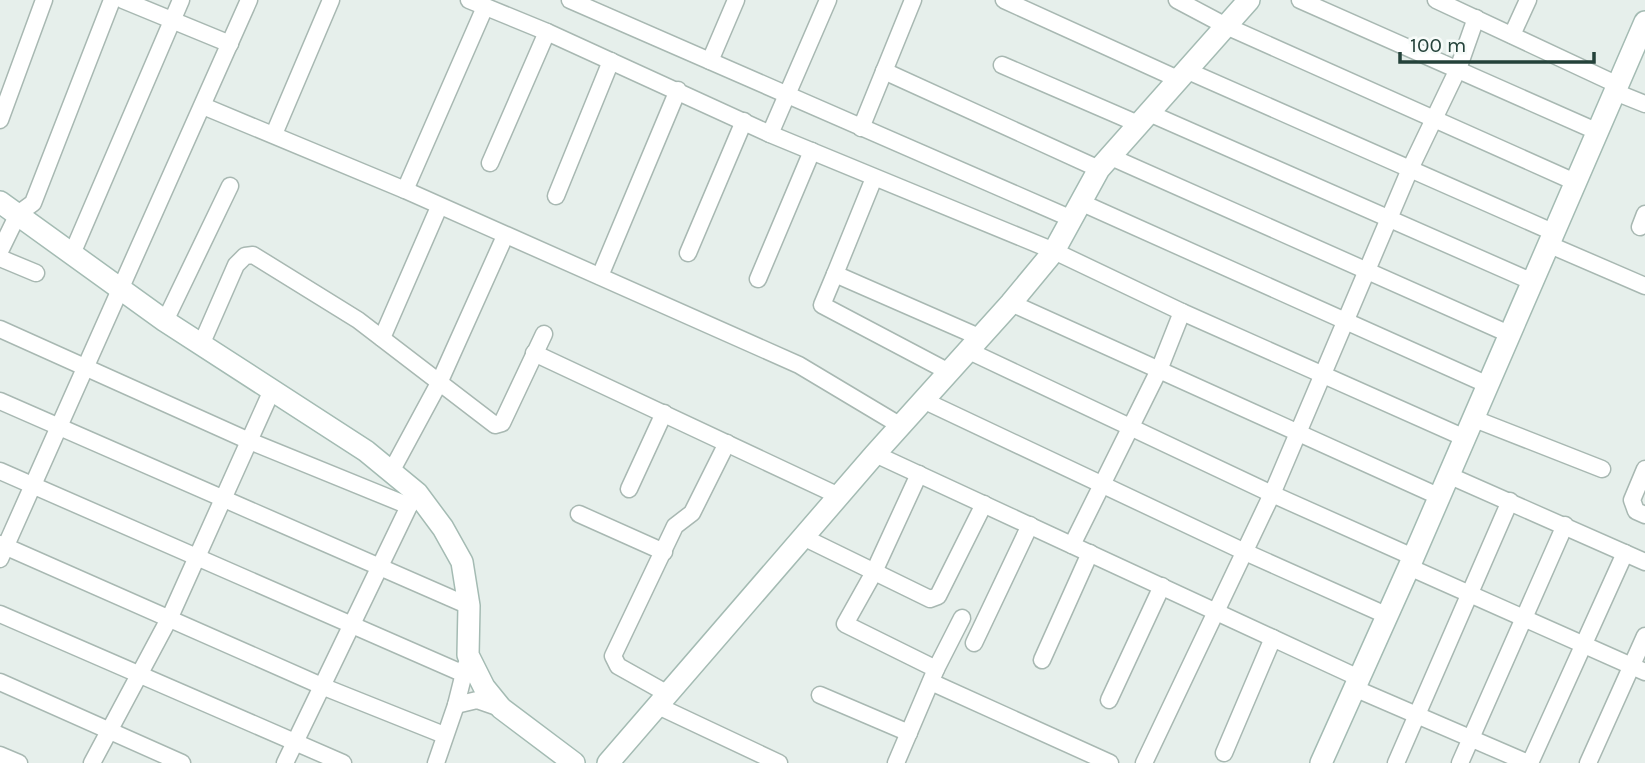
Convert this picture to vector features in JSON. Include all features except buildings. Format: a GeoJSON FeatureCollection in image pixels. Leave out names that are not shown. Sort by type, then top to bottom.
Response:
{"type":"FeatureCollection","features":[{"type":"Feature","properties":{"kind":"street"},"geometry":{"type":"LineString","coordinates":[[0,120],[44,0]]}},
{"type":"Feature","properties":{"kind":"street"},"geometry":{"type":"LineString","coordinates":[[0,251],[18,214],[33,203],[112,0]]}},
{"type":"Feature","properties":{"kind":"street"},"geometry":{"type":"LineString","coordinates":[[123,0],[230,44]]}},
{"type":"Feature","properties":{"kind":"street"},"geometry":{"type":"LineString","coordinates":[[72,254],[181,0]]}},
{"type":"Feature","properties":{"kind":"street"},"geometry":{"type":"LineString","coordinates":[[249,0],[2,550],[170,617],[324,687],[444,735]]}},
{"type":"Feature","properties":{"kind":"street"},"geometry":{"type":"LineString","coordinates":[[274,134],[331,0]]}},
{"type":"Feature","properties":{"kind":"street"},"geometry":{"type":"LineString","coordinates":[[468,0],[678,90],[770,134],[1054,251],[1182,312],[1465,438]]}},
{"type":"Feature","properties":{"kind":"street"},"geometry":{"type":"LineString","coordinates":[[570,0],[861,128],[1076,211],[1345,322],[1486,384]]}},
{"type":"Feature","properties":{"kind":"street"},"geometry":{"type":"LineString","coordinates":[[770,134],[828,0]]}},
{"type":"Feature","properties":{"kind":"street"},"geometry":{"type":"LineString","coordinates":[[861,128],[913,0]]}},
{"type":"Feature","properties":{"kind":"street"},"geometry":{"type":"LineString","coordinates":[[1004,0],[1410,169],[1645,286]]}},
{"type":"Feature","properties":{"kind":"street"},"geometry":{"type":"LineString","coordinates":[[1177,0],[1226,26],[1575,182]]}},
{"type":"Feature","properties":{"kind":"street"},"geometry":{"type":"LineString","coordinates":[[608,763],[839,496],[1011,303],[1054,251],[1105,163],[1249,0]]}},
{"type":"Feature","properties":{"kind":"street"},"geometry":{"type":"LineString","coordinates":[[1300,0],[1596,131]]}},
{"type":"Feature","properties":{"kind":"street"},"geometry":{"type":"LineString","coordinates":[[1436,0],[1512,35],[1645,104]]}},
{"type":"Feature","properties":{"kind":"street"},"geometry":{"type":"LineString","coordinates":[[1512,35],[1528,0]]}},
{"type":"Feature","properties":{"kind":"street"},"geometry":{"type":"LineString","coordinates":[[710,61],[730,2]]}},
{"type":"Feature","properties":{"kind":"street"},"geometry":{"type":"LineString","coordinates":[[405,190],[485,7]]}},
{"type":"Feature","properties":{"kind":"street"},"geometry":{"type":"LineString","coordinates":[[1144,763],[1272,494],[1410,169],[1458,69],[1476,18]]}},
{"type":"Feature","properties":{"kind":"street"},"geometry":{"type":"LineString","coordinates":[[1321,763],[1388,616],[1486,384],[1552,239],[1596,131],[1645,22]]}},
{"type":"Feature","properties":{"kind":"street"},"geometry":{"type":"LineString","coordinates":[[490,163],[547,32]]}},
{"type":"Feature","properties":{"kind":"street"},"geometry":{"type":"LineString","coordinates":[[556,196],[611,61]]}},
{"type":"Feature","properties":{"kind":"street"},"geometry":{"type":"LineString","coordinates":[[1002,65],[1143,118],[1533,282]]}},
{"type":"Feature","properties":{"kind":"street"},"geometry":{"type":"LineString","coordinates":[[884,71],[1509,334]]}},
{"type":"Feature","properties":{"kind":"street"},"geometry":{"type":"LineString","coordinates":[[600,276],[678,90]]}},
{"type":"Feature","properties":{"kind":"street"},"geometry":{"type":"LineString","coordinates":[[203,106],[405,190],[799,365],[901,426]]}},
{"type":"Feature","properties":{"kind":"street"},"geometry":{"type":"LineString","coordinates":[[688,253],[744,121]]}},
{"type":"Feature","properties":{"kind":"street"},"geometry":{"type":"LineString","coordinates":[[758,279],[812,151]]}},
{"type":"Feature","properties":{"kind":"street"},"geometry":{"type":"LineString","coordinates":[[874,178],[822,305],[949,372]]}},
{"type":"Feature","properties":{"kind":"street"},"geometry":{"type":"LineString","coordinates":[[164,321],[230,186]]}},
{"type":"Feature","properties":{"kind":"street"},"geometry":{"type":"LineString","coordinates":[[0,202],[164,321],[392,470],[413,500],[443,528],[462,562],[469,606],[466,664],[456,705],[436,763]]}},
{"type":"Feature","properties":{"kind":"street"},"geometry":{"type":"LineString","coordinates":[[382,338],[439,207]]}},
{"type":"Feature","properties":{"kind":"street"},"geometry":{"type":"LineString","coordinates":[[392,470],[439,383],[505,236]]}},
{"type":"Feature","properties":{"kind":"street"},"geometry":{"type":"LineString","coordinates":[[201,345],[236,265],[249,255],[311,289],[382,338],[495,425],[502,423],[544,334]]}},
{"type":"Feature","properties":{"kind":"street"},"geometry":{"type":"LineString","coordinates":[[0,258],[36,273]]}},
{"type":"Feature","properties":{"kind":"street"},"geometry":{"type":"LineString","coordinates":[[835,274],[1131,427],[1411,562],[1469,594],[1638,669]]}},
{"type":"Feature","properties":{"kind":"street"},"geometry":{"type":"LineString","coordinates":[[1011,303],[1438,496]]}},
{"type":"Feature","properties":{"kind":"street"},"geometry":{"type":"LineString","coordinates":[[1072,545],[1159,370],[1182,312]]}},
{"type":"Feature","properties":{"kind":"street"},"geometry":{"type":"LineString","coordinates":[[0,329],[247,440],[413,500]]}},
{"type":"Feature","properties":{"kind":"street"},"geometry":{"type":"LineString","coordinates":[[534,353],[839,496]]}},
{"type":"Feature","properties":{"kind":"street"},"geometry":{"type":"LineString","coordinates":[[92,763],[170,617],[195,558],[224,501],[247,440],[272,390]]}},
{"type":"Feature","properties":{"kind":"street"},"geometry":{"type":"LineString","coordinates":[[0,401],[469,606]]}},
{"type":"Feature","properties":{"kind":"street"},"geometry":{"type":"LineString","coordinates":[[925,401],[1245,552],[1388,616]]}},
{"type":"Feature","properties":{"kind":"street"},"geometry":{"type":"LineString","coordinates":[[629,489],[664,413]]}},
{"type":"Feature","properties":{"kind":"street"},"geometry":{"type":"LineString","coordinates":[[1472,418],[1602,469]]}},
{"type":"Feature","properties":{"kind":"street"},"geometry":{"type":"LineString","coordinates":[[727,443],[692,513],[675,526],[613,656],[618,666],[663,700],[779,763]]}},
{"type":"Feature","properties":{"kind":"street"},"geometry":{"type":"LineString","coordinates":[[876,454],[1273,638],[1415,715],[1529,763],[1625,553]]}},
{"type":"Feature","properties":{"kind":"street"},"geometry":{"type":"LineString","coordinates":[[1645,469],[1632,500],[1636,512],[1645,515]]}},
{"type":"Feature","properties":{"kind":"street"},"geometry":{"type":"LineString","coordinates":[[0,471],[352,626],[466,664],[501,708],[574,763]]}},
{"type":"Feature","properties":{"kind":"street"},"geometry":{"type":"LineString","coordinates":[[919,474],[873,574],[845,624],[933,675],[1110,763]]}},
{"type":"Feature","properties":{"kind":"street"},"geometry":{"type":"LineString","coordinates":[[1448,475],[1645,562]]}},
{"type":"Feature","properties":{"kind":"street"},"geometry":{"type":"LineString","coordinates":[[285,763],[413,500]]}},
{"type":"Feature","properties":{"kind":"street"},"geometry":{"type":"LineString","coordinates":[[1396,763],[1510,501]]}},
{"type":"Feature","properties":{"kind":"street"},"geometry":{"type":"LineString","coordinates":[[805,538],[873,574],[930,599],[938,596],[984,504]]}},
{"type":"Feature","properties":{"kind":"street"},"geometry":{"type":"LineString","coordinates":[[579,513],[664,552]]}},
{"type":"Feature","properties":{"kind":"street"},"geometry":{"type":"LineString","coordinates":[[974,643],[1030,525]]}},
{"type":"Feature","properties":{"kind":"street"},"geometry":{"type":"LineString","coordinates":[[1460,763],[1565,525]]}},
{"type":"Feature","properties":{"kind":"street"},"geometry":{"type":"LineString","coordinates":[[1042,660],[1090,553]]}},
{"type":"Feature","properties":{"kind":"street"},"geometry":{"type":"LineString","coordinates":[[1109,700],[1162,586]]}},
{"type":"Feature","properties":{"kind":"street"},"geometry":{"type":"LineString","coordinates":[[0,614],[343,763]]}},
{"type":"Feature","properties":{"kind":"street"},"geometry":{"type":"LineString","coordinates":[[897,763],[933,675],[962,618]]}},
{"type":"Feature","properties":{"kind":"street"},"geometry":{"type":"LineString","coordinates":[[1588,763],[1638,669],[1645,636]]}},
{"type":"Feature","properties":{"kind":"street"},"geometry":{"type":"LineString","coordinates":[[1224,753],[1273,638]]}},
{"type":"Feature","properties":{"kind":"street"},"geometry":{"type":"LineString","coordinates":[[0,682],[182,763]]}},
{"type":"Feature","properties":{"kind":"street"},"geometry":{"type":"LineString","coordinates":[[820,695],[909,733]]}},
{"type":"Feature","properties":{"kind":"street"},"geometry":{"type":"LineString","coordinates":[[456,705],[477,700],[501,708]]}},
{"type":"Feature","properties":{"kind":"street"},"geometry":{"type":"LineString","coordinates":[[0,755],[19,763]]}}]}
